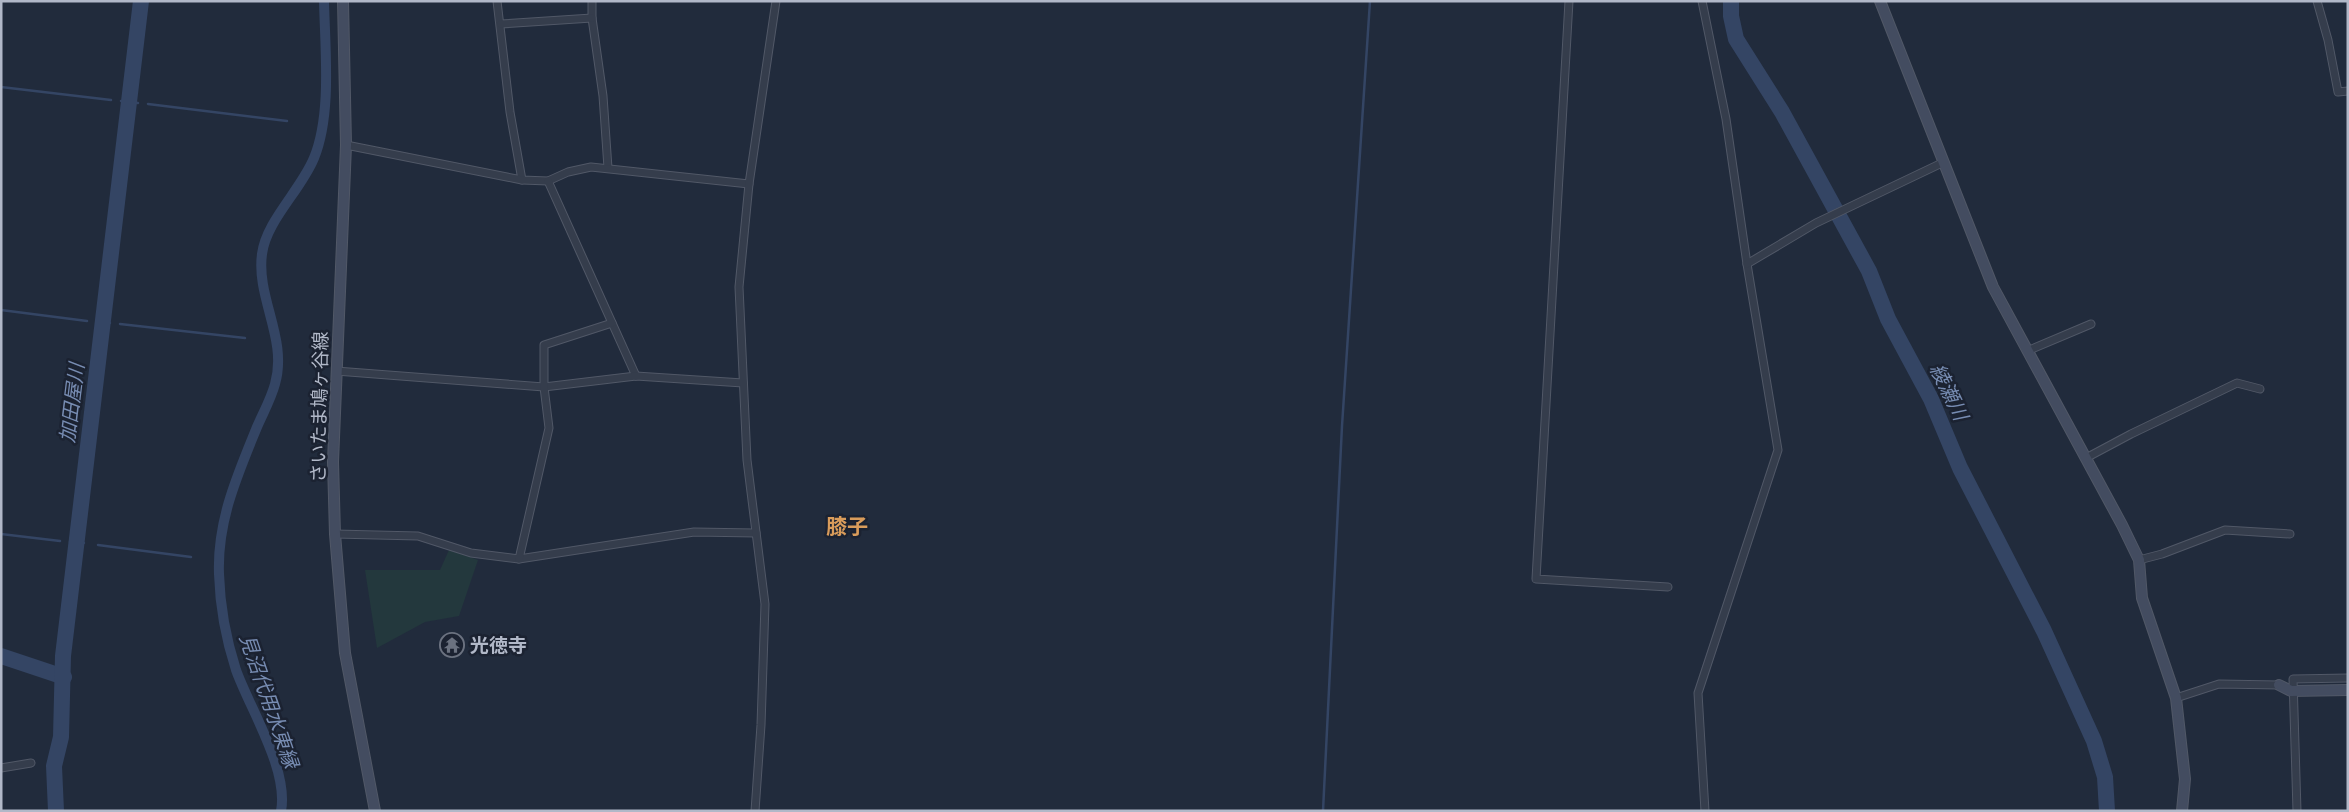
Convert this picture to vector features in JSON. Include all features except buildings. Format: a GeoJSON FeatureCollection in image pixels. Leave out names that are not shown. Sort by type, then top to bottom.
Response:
{"type":"FeatureCollection","features":[{"type":"Feature","properties":{"kind":"street","name":"さいたま鳩ヶ谷線"},"geometry":{"type":"LineString","coordinates":[[343,1],[346,145],[333,462],[335,534],[345,653],[375,811]]}},
{"type":"Feature","properties":{"kind":"street"},"geometry":{"type":"LineString","coordinates":[[497,1],[510,112],[522,180]]}},
{"type":"Feature","properties":{"kind":"street"},"geometry":{"type":"LineString","coordinates":[[592,1],[592,18],[600,70],[608,168]]}},
{"type":"Feature","properties":{"kind":"street"},"geometry":{"type":"LineString","coordinates":[[754,811],[761,725],[765,604],[748,460],[740,287],[750,184],[776,1]]}},
{"type":"Feature","properties":{"kind":"street"},"geometry":{"type":"LineString","coordinates":[[1569,1],[1536,579],[1668,587]]}},
{"type":"Feature","properties":{"kind":"street"},"geometry":{"type":"LineString","coordinates":[[1702,1],[1726,119],[1747,264],[1778,450],[1698,693],[1705,811]]}},
{"type":"Feature","properties":{"kind":"street"},"geometry":{"type":"LineString","coordinates":[[1880,1],[1993,287],[2086,458],[2138,560],[2142,598],[2176,698],[2185,779],[2182,811]]}},
{"type":"Feature","properties":{"kind":"street"},"geometry":{"type":"LineString","coordinates":[[2317,1],[2328,40],[2338,92],[2348,91]]}},
{"type":"Feature","properties":{"kind":"street"},"geometry":{"type":"LineString","coordinates":[[500,24],[592,18]]}},
{"type":"Feature","properties":{"kind":"street"},"geometry":{"type":"LineString","coordinates":[[346,145],[522,180],[548,181],[568,172],[591,167],[750,184]]}},
{"type":"Feature","properties":{"kind":"street"},"geometry":{"type":"LineString","coordinates":[[1747,264],[1816,223],[1944,162]]}},
{"type":"Feature","properties":{"kind":"street"},"geometry":{"type":"LineString","coordinates":[[548,181],[636,376]]}},
{"type":"Feature","properties":{"kind":"street"},"geometry":{"type":"LineString","coordinates":[[519,559],[549,428],[544,387],[544,345],[612,323]]}},
{"type":"Feature","properties":{"kind":"street"},"geometry":{"type":"LineString","coordinates":[[2027,351],[2091,324]]}},
{"type":"Feature","properties":{"kind":"street"},"geometry":{"type":"LineString","coordinates":[[336,371],[544,387],[636,376],[743,384]]}},
{"type":"Feature","properties":{"kind":"street"},"geometry":{"type":"LineString","coordinates":[[2086,458],[2237,383],[2260,389]]}},
{"type":"Feature","properties":{"kind":"street"},"geometry":{"type":"LineString","coordinates":[[2138,560],[2162,554],[2225,530],[2290,534]]}},
{"type":"Feature","properties":{"kind":"street"},"geometry":{"type":"LineString","coordinates":[[335,534],[418,536],[471,553],[519,559],[694,532],[756,533]]}},
{"type":"Feature","properties":{"kind":"street"},"geometry":{"type":"LineString","coordinates":[[2297,811],[2291,691],[2293,678],[2348,678]]}},
{"type":"Feature","properties":{"kind":"street"},"geometry":{"type":"LineString","coordinates":[[2176,698],[2219,684],[2279,685],[2291,691],[2348,690]]}},
{"type":"Feature","properties":{"kind":"street"},"geometry":{"type":"LineString","coordinates":[[1,768],[31,763]]}},
{"type":"Feature","properties":{"kind":"green space"},"geometry":{"type":"Polygon","coordinates":[[[449,550],[478,560],[459,616],[425,622],[377,648],[365,570],[440,570],[449,550]]]}},
{"type":"Feature","properties":{"kind":"waterway","name":"加田屋川"},"geometry":{"type":"LineString","coordinates":[[56,811],[54,766],[61,737],[63,656],[141,1]]}},
{"type":"Feature","properties":{"kind":"waterway","name":"見沼代用水東縁"},"geometry":{"type":"LineString","coordinates":[[281,811],[282,795],[274,759],[242,686],[229,647],[221,599],[219,554],[221,536],[230,499],[242,463],[275,384],[278,351],[263,287],[262,254],[270,230],[308,170],[320,141],[326,81],[324,1]]}},
{"type":"Feature","properties":{"kind":"waterway"},"geometry":{"type":"LineString","coordinates":[[1323,811],[1342,426],[1370,1]]}},
{"type":"Feature","properties":{"kind":"waterway","name":"綾瀬川"},"geometry":{"type":"LineString","coordinates":[[1731,1],[1731,16],[1736,39],[1782,112],[1869,271],[1888,319],[1931,399],[1960,468],[2044,631],[2094,741],[2105,777],[2107,811]]}},
{"type":"Feature","properties":{"kind":"waterway"},"geometry":{"type":"LineString","coordinates":[[1,87],[111,100]]}},
{"type":"Feature","properties":{"kind":"waterway","name":"加田屋川"},"geometry":{"type":"LineString","coordinates":[[121,101],[138,103]]}},
{"type":"Feature","properties":{"kind":"waterway"},"geometry":{"type":"LineString","coordinates":[[148,104],[287,121]]}},
{"type":"Feature","properties":{"kind":"waterway"},"geometry":{"type":"LineString","coordinates":[[1,310],[87,321]]}},
{"type":"Feature","properties":{"kind":"waterway","name":"加田屋川"},"geometry":{"type":"LineString","coordinates":[[97,322],[110,323]]}},
{"type":"Feature","properties":{"kind":"waterway"},"geometry":{"type":"LineString","coordinates":[[120,324],[245,338]]}},
{"type":"Feature","properties":{"kind":"waterway"},"geometry":{"type":"LineString","coordinates":[[1,534],[60,541]]}},
{"type":"Feature","properties":{"kind":"waterway","name":"加田屋川"},"geometry":{"type":"LineString","coordinates":[[70,542],[84,543]]}},
{"type":"Feature","properties":{"kind":"waterway"},"geometry":{"type":"LineString","coordinates":[[98,545],[191,557]]}},
{"type":"Feature","properties":{"kind":"waterway"},"geometry":{"type":"LineString","coordinates":[[1,656],[64,677]]}},
{"type":"Feature","properties":{"kind":"place","name":"光徳寺"},"geometry":{"type":"Point","coordinates":[452,645]}},
{"type":"Feature","properties":{"kind":"district","name":"膝子"},"geometry":{"type":"Point","coordinates":[847,527]}}]}
